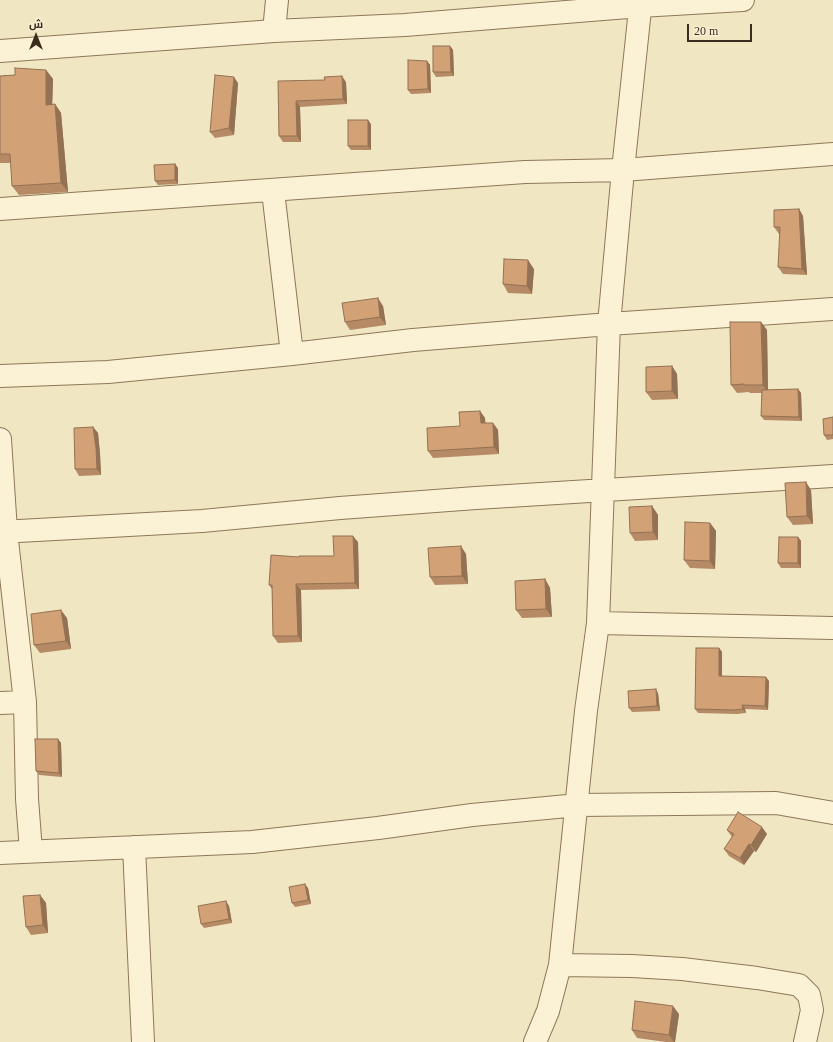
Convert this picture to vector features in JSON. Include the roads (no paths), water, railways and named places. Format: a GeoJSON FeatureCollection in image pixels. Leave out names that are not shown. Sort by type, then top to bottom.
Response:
{"type":"FeatureCollection","features":[{"type":"Feature","properties":{"kind":"street"},"geometry":{"type":"LineString","coordinates":[[274,32],[277,0]]}},
{"type":"Feature","properties":{"kind":"street"},"geometry":{"type":"LineString","coordinates":[[0,51],[274,32],[406,25],[641,3],[743,0]]}},
{"type":"Feature","properties":{"kind":"street"},"geometry":{"type":"LineString","coordinates":[[535,1042],[548,1011],[560,965],[578,805],[586,711],[598,623],[609,324],[623,170],[641,3]]}},
{"type":"Feature","properties":{"kind":"street"},"geometry":{"type":"LineString","coordinates":[[0,210],[525,172],[623,170],[833,154]]}},
{"type":"Feature","properties":{"kind":"street"},"geometry":{"type":"LineString","coordinates":[[273,191],[292,354]]}},
{"type":"Feature","properties":{"kind":"street"},"geometry":{"type":"LineString","coordinates":[[0,376],[108,372],[292,354],[413,340],[609,324],[833,309]]}},
{"type":"Feature","properties":{"kind":"street"},"geometry":{"type":"LineString","coordinates":[[0,439],[3,532],[24,702],[27,799],[32,851]]}},
{"type":"Feature","properties":{"kind":"street"},"geometry":{"type":"LineString","coordinates":[[3,532],[202,521],[340,508],[833,476]]}},
{"type":"Feature","properties":{"kind":"street"},"geometry":{"type":"LineString","coordinates":[[598,623],[833,628]]}},
{"type":"Feature","properties":{"kind":"street"},"geometry":{"type":"LineString","coordinates":[[0,703],[24,702]]}},
{"type":"Feature","properties":{"kind":"street"},"geometry":{"type":"LineString","coordinates":[[0,853],[252,842],[378,828],[472,815],[578,805],[776,803],[833,813]]}},
{"type":"Feature","properties":{"kind":"street"},"geometry":{"type":"LineString","coordinates":[[134,847],[143,1042]]}},
{"type":"Feature","properties":{"kind":"street"},"geometry":{"type":"LineString","coordinates":[[560,965],[632,966],[682,969],[757,978],[798,985],[809,995],[812,1010],[805,1042]]}}]}
